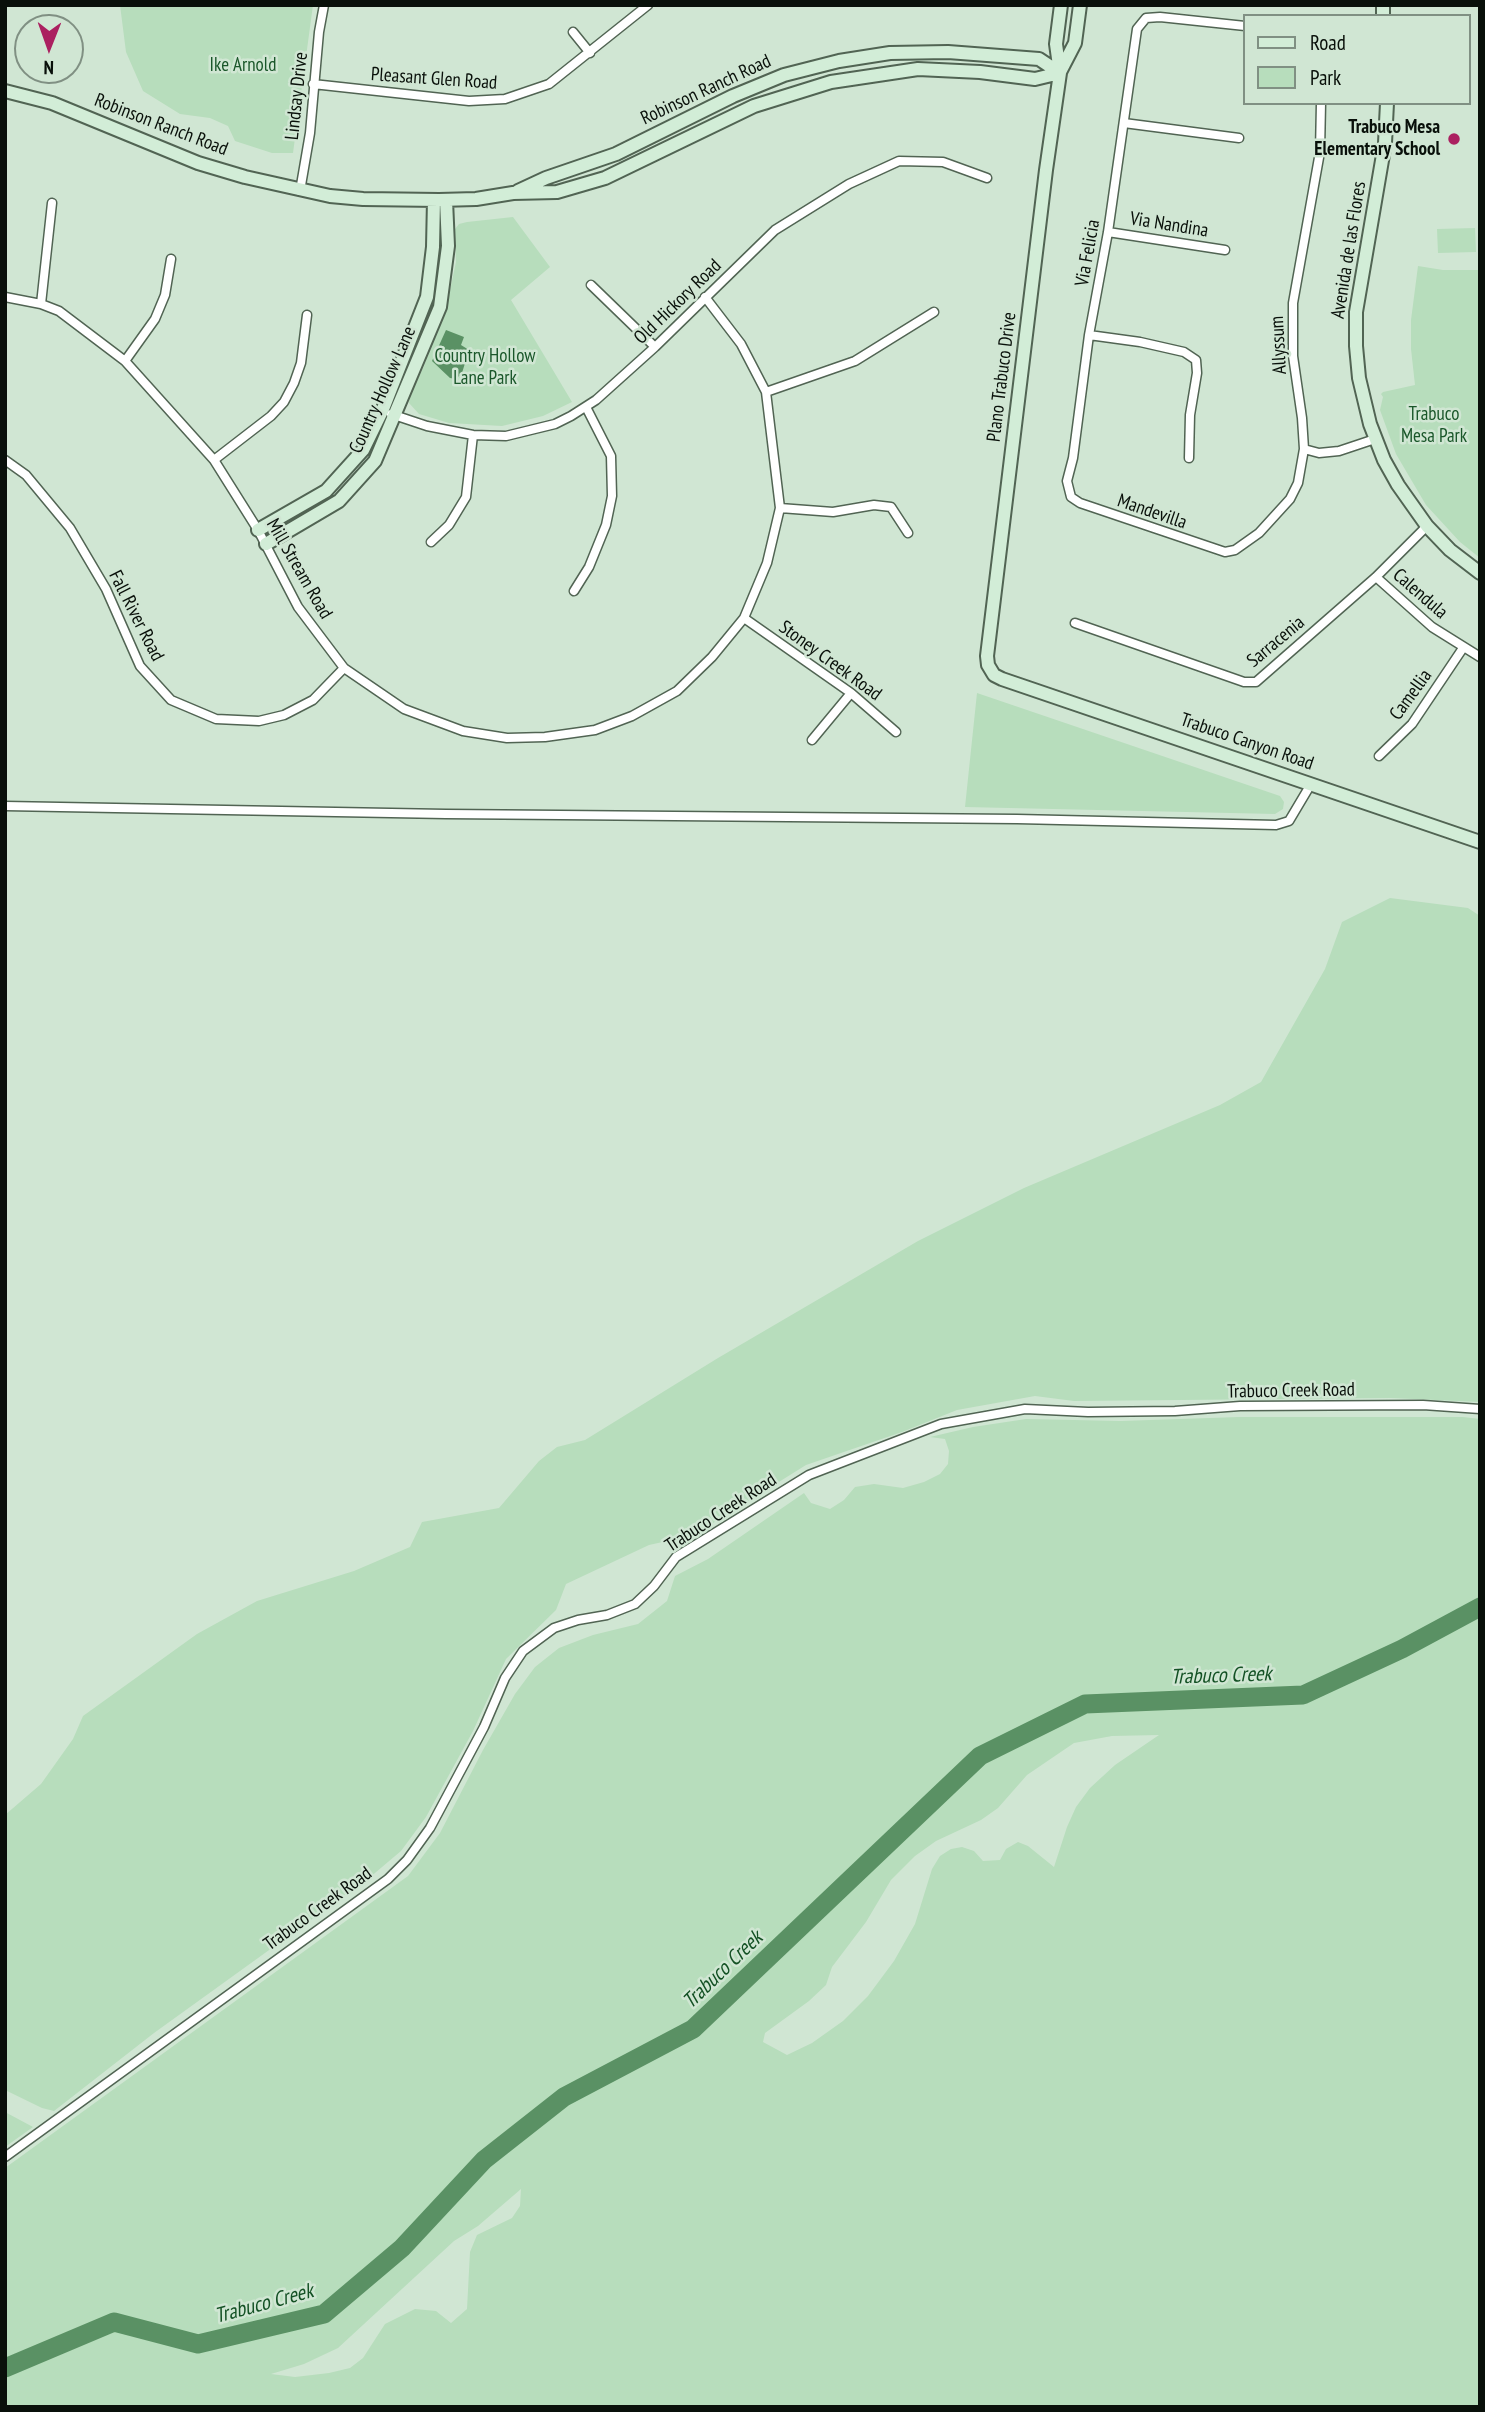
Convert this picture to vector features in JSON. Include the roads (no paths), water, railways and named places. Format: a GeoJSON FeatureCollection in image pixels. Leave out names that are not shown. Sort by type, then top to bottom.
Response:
{"type":"FeatureCollection","features":[{"type":"Feature","properties":{"kind":"street","name":"Lindsay Drive"},"geometry":{"type":"LineString","coordinates":[[300,191],[310,133],[313,84],[324,5]]}},
{"type":"Feature","properties":{"kind":"street","name":"Pleasant Glen Road"},"geometry":{"type":"LineString","coordinates":[[313,84],[469,101],[505,99],[548,84],[649,5]]}},
{"type":"Feature","properties":{"kind":"street","name":"Plano Trabuco Drive"},"geometry":{"type":"LineString","coordinates":[[1002,679],[991,671],[986,656],[1060,73],[1056,44],[1061,5]]}},
{"type":"Feature","properties":{"kind":"street","name":"Plano Trabuco Drive"},"geometry":{"type":"LineString","coordinates":[[1060,73],[1075,43],[1080,5]]}},
{"type":"Feature","properties":{"kind":"street","name":"Via Felicia"},"geometry":{"type":"LineString","coordinates":[[1071,497],[1067,481],[1073,458],[1089,335],[1108,232],[1137,29],[1146,18],[1160,17],[1244,26]]}},
{"type":"Feature","properties":{"kind":"street"},"geometry":{"type":"LineString","coordinates":[[573,32],[590,53]]}},
{"type":"Feature","properties":{"kind":"street","name":"Robinson Ranch Road"},"geometry":{"type":"LineString","coordinates":[[513,193],[546,178],[616,155],[733,96],[784,75],[839,61],[890,53],[948,52],[1039,59],[1060,73]]}},
{"type":"Feature","properties":{"kind":"street","name":"Robinson Ranch Road"},"geometry":{"type":"LineString","coordinates":[[5,91],[52,103],[198,163],[300,191],[363,199],[440,200],[557,192],[605,177],[754,106],[831,82],[918,69],[980,72],[1035,79],[1060,73]]}},
{"type":"Feature","properties":{"kind":"street","name":"Allyssum"},"geometry":{"type":"LineString","coordinates":[[1226,552],[1235,550],[1259,533],[1290,499],[1298,483],[1304,449],[1293,355],[1293,303],[1320,152],[1321,105]]}},
{"type":"Feature","properties":{"kind":"street","name":"Avenida de las Flores"},"geometry":{"type":"LineString","coordinates":[[1387,105],[1384,153],[1356,312],[1359,378],[1365,409],[1375,439],[1398,485],[1427,526],[1450,550],[1480,573]]}},
{"type":"Feature","properties":{"kind":"street"},"geometry":{"type":"LineString","coordinates":[[1124,122],[1239,138]]}},
{"type":"Feature","properties":{"kind":"street","name":"Old Hickory Road"},"geometry":{"type":"LineString","coordinates":[[383,409],[395,416],[453,433],[506,436],[538,429],[586,407],[655,347],[775,230],[849,184],[899,161],[943,162],[987,178]]}},
{"type":"Feature","properties":{"kind":"street","name":"Country Hollow Lane"},"geometry":{"type":"LineString","coordinates":[[258,530],[327,491],[363,450],[383,409],[427,297],[440,200]]}},
{"type":"Feature","properties":{"kind":"street","name":"Country Hollow Lane"},"geometry":{"type":"LineString","coordinates":[[265,544],[339,501],[375,461],[440,307],[448,246],[440,200]]}},
{"type":"Feature","properties":{"kind":"street"},"geometry":{"type":"LineString","coordinates":[[41,304],[52,203]]}},
{"type":"Feature","properties":{"kind":"street","name":"Via Nandina"},"geometry":{"type":"LineString","coordinates":[[1108,232],[1225,250]]}},
{"type":"Feature","properties":{"kind":"street"},"geometry":{"type":"LineString","coordinates":[[125,361],[155,319],[172,260]]}},
{"type":"Feature","properties":{"kind":"street"},"geometry":{"type":"LineString","coordinates":[[591,285],[655,347]]}},
{"type":"Feature","properties":{"kind":"street","name":"Mill Stream Road"},"geometry":{"type":"LineString","coordinates":[[5,297],[41,304],[69,318],[125,361],[215,460],[258,530],[299,607],[344,668],[404,709],[463,731],[507,738],[545,737],[594,730],[632,716],[677,691],[712,657],[744,618],[766,563],[780,508],[766,392],[741,344],[705,297]]}},
{"type":"Feature","properties":{"kind":"street"},"geometry":{"type":"LineString","coordinates":[[766,392],[855,361],[934,312]]}},
{"type":"Feature","properties":{"kind":"street"},"geometry":{"type":"LineString","coordinates":[[215,460],[271,416],[284,402],[301,363],[307,315]]}},
{"type":"Feature","properties":{"kind":"street"},"geometry":{"type":"LineString","coordinates":[[1089,335],[1184,352],[1196,360],[1198,373],[1191,415],[1189,458]]}},
{"type":"Feature","properties":{"kind":"street"},"geometry":{"type":"LineString","coordinates":[[574,591],[589,568],[606,525],[612,496],[611,456],[586,407]]}},
{"type":"Feature","properties":{"kind":"street"},"geometry":{"type":"LineString","coordinates":[[431,542],[449,525],[466,497],[473,435]]}},
{"type":"Feature","properties":{"kind":"street"},"geometry":{"type":"LineString","coordinates":[[1304,449],[1319,453],[1339,451],[1375,439]]}},
{"type":"Feature","properties":{"kind":"street","name":"Fall River Road"},"geometry":{"type":"LineString","coordinates":[[5,460],[26,475],[70,528],[106,589],[140,666],[171,700],[216,719],[259,721],[284,715],[313,699],[344,668]]}},
{"type":"Feature","properties":{"kind":"street","name":"Mandevilla"},"geometry":{"type":"LineString","coordinates":[[1071,497],[1080,503],[1226,552]]}},
{"type":"Feature","properties":{"kind":"street"},"geometry":{"type":"LineString","coordinates":[[780,508],[833,512],[874,506],[891,507],[908,534]]}},
{"type":"Feature","properties":{"kind":"street","name":"Sarracenia"},"geometry":{"type":"LineString","coordinates":[[1075,623],[1250,683],[1261,679],[1376,577],[1427,526]]}},
{"type":"Feature","properties":{"kind":"street","name":"Calendula"},"geometry":{"type":"LineString","coordinates":[[1376,577],[1432,627],[1480,657]]}},
{"type":"Feature","properties":{"kind":"street","name":"Stoney Creek Road"},"geometry":{"type":"LineString","coordinates":[[744,618],[851,693],[896,732]]}},
{"type":"Feature","properties":{"kind":"street","name":"Camellia"},"geometry":{"type":"LineString","coordinates":[[1380,756],[1412,724],[1463,648]]}},
{"type":"Feature","properties":{"kind":"street","name":"Trabuco Canyon Road"},"geometry":{"type":"LineString","coordinates":[[1002,679],[1480,842]]}},
{"type":"Feature","properties":{"kind":"street"},"geometry":{"type":"LineString","coordinates":[[812,740],[851,693]]}},
{"type":"Feature","properties":{"kind":"street"},"geometry":{"type":"LineString","coordinates":[[5,806],[446,814],[1017,819],[1276,825],[1289,821],[1311,784]]}},
{"type":"Feature","properties":{"kind":"street","name":"Trabuco Creek Road"},"geometry":{"type":"LineString","coordinates":[[5,2157],[388,1879],[407,1860],[430,1828],[484,1727],[505,1678],[523,1651],[554,1628],[607,1615],[635,1604],[654,1586],[676,1557],[809,1475],[941,1424],[1025,1409],[1088,1412],[1175,1411],[1240,1406],[1423,1405],[1480,1409]]}},
{"type":"Feature","properties":{"kind":"waterway","name":"Trabuco Creek"},"geometry":{"type":"LineString","coordinates":[[5,2368],[114,2322],[198,2344],[324,2314],[402,2248],[484,2160],[564,2097],[693,2029],[980,1756],[1085,1704],[1303,1695],[1402,1649],[1480,1607]]}},
{"type":"Feature","properties":{"kind":"place","name":"Trabuco Mesa Elementary School"},"geometry":{"type":"Point","coordinates":[1454,139]}},
{"type":"Feature","properties":{"kind":"park label","name":"Ike Arnold"},"geometry":{"type":"Point","coordinates":[243,66]}},
{"type":"Feature","properties":{"kind":"park label","name":"Country Hollow Lane Park"},"geometry":{"type":"Point","coordinates":[485,368]}},
{"type":"Feature","properties":{"kind":"park label","name":"Trabuco Mesa Park"},"geometry":{"type":"Point","coordinates":[1434,426]}}]}
